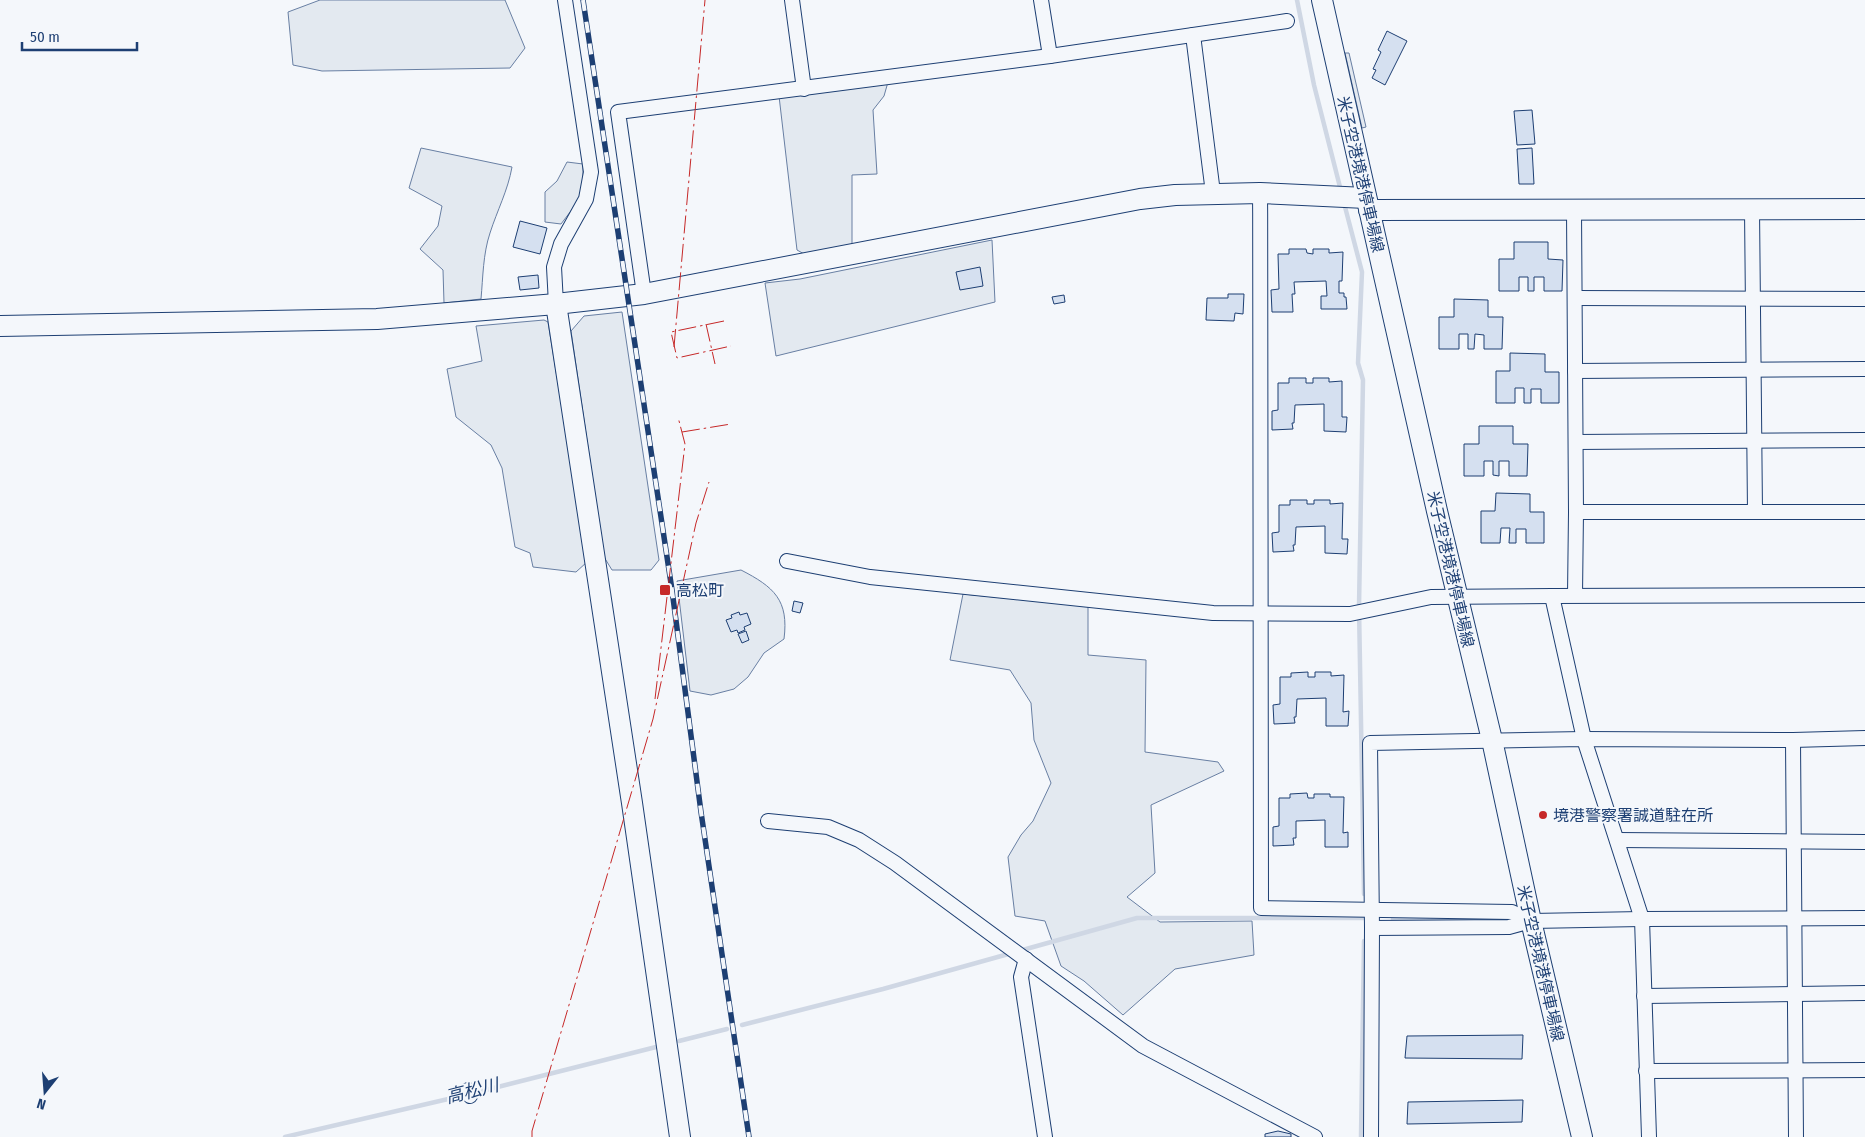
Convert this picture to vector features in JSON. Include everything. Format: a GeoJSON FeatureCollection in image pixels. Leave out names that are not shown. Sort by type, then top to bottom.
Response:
{"type":"FeatureCollection","features":[{"type":"Feature","properties":{"kind":"street"},"geometry":{"type":"LineString","coordinates":[[565,0],[591,172],[586,199],[562,244],[554,267],[556,304],[680,1137]]}},
{"type":"Feature","properties":{"kind":"street"},"geometry":{"type":"LineString","coordinates":[[792,0],[804,89]]}},
{"type":"Feature","properties":{"kind":"street"},"geometry":{"type":"LineString","coordinates":[[1041,0],[1050,56]]}},
{"type":"Feature","properties":{"kind":"street","name":"米子空港境港停車場線"},"geometry":{"type":"LineString","coordinates":[[1322,0],[1492,740],[1531,921],[1582,1137]]}},
{"type":"Feature","properties":{"kind":"street"},"geometry":{"type":"LineString","coordinates":[[644,294],[618,112],[1050,56],[1287,21]]}},
{"type":"Feature","properties":{"kind":"street"},"geometry":{"type":"LineString","coordinates":[[1193,35],[1213,193]]}},
{"type":"Feature","properties":{"kind":"street"},"geometry":{"type":"LineString","coordinates":[[0,326],[377,319],[556,304],[644,294],[1140,199],[1175,195],[1260,193],[1368,204],[1574,210],[1865,209]]}},
{"type":"Feature","properties":{"kind":"street"},"geometry":{"type":"LineString","coordinates":[[1260,193],[1262,342],[1260,613],[1261,908],[1512,912],[1531,921]]}},
{"type":"Feature","properties":{"kind":"street"},"geometry":{"type":"LineString","coordinates":[[1752,209],[1755,512]]}},
{"type":"Feature","properties":{"kind":"street"},"geometry":{"type":"LineString","coordinates":[[1574,210],[1575,596]]}},
{"type":"Feature","properties":{"kind":"street"},"geometry":{"type":"LineString","coordinates":[[1574,298],[1865,298]]}},
{"type":"Feature","properties":{"kind":"street"},"geometry":{"type":"LineString","coordinates":[[1575,371],[1865,369]]}},
{"type":"Feature","properties":{"kind":"street"},"geometry":{"type":"LineString","coordinates":[[1576,442],[1865,440]]}},
{"type":"Feature","properties":{"kind":"street"},"geometry":{"type":"LineString","coordinates":[[1576,512],[1865,512]]}},
{"type":"Feature","properties":{"kind":"street"},"geometry":{"type":"LineString","coordinates":[[787,561],[870,576],[1213,613],[1350,614],[1431,597],[1458,596],[1865,595]]}},
{"type":"Feature","properties":{"kind":"street"},"geometry":{"type":"LineString","coordinates":[[1552,596],[1584,739],[1642,919],[1648,1137]]}},
{"type":"Feature","properties":{"kind":"street"},"geometry":{"type":"LineString","coordinates":[[1371,1137],[1372,928],[1370,744],[1492,740],[1793,740],[1865,738]]}},
{"type":"Feature","properties":{"kind":"street"},"geometry":{"type":"LineString","coordinates":[[1793,740],[1796,1137]]}},
{"type":"Feature","properties":{"kind":"street"},"geometry":{"type":"LineString","coordinates":[[768,821],[828,826],[860,840],[896,863],[1143,1046],[1315,1137]]}},
{"type":"Feature","properties":{"kind":"street"},"geometry":{"type":"LineString","coordinates":[[1617,840],[1865,842]]}},
{"type":"Feature","properties":{"kind":"street"},"geometry":{"type":"LineString","coordinates":[[1372,928],[1509,928],[1531,921],[1865,918]]}},
{"type":"Feature","properties":{"kind":"street"},"geometry":{"type":"LineString","coordinates":[[1026,959],[1021,977],[1045,1137]]}},
{"type":"Feature","properties":{"kind":"street"},"geometry":{"type":"LineString","coordinates":[[1644,996],[1865,992]]}},
{"type":"Feature","properties":{"kind":"street"},"geometry":{"type":"LineString","coordinates":[[1646,1072],[1865,1070]]}},
{"type":"Feature","properties":{"kind":"shaded area"},"geometry":{"type":"Polygon","coordinates":[[[320,0],[505,0],[525,48],[510,68],[322,71],[293,65],[288,12],[320,0]]]}},
{"type":"Feature","properties":{"kind":"shaded area"},"geometry":{"type":"Polygon","coordinates":[[[1345,53],[1349,53],[1366,127],[1362,128],[1345,53]]]}},
{"type":"Feature","properties":{"kind":"shaded area"},"geometry":{"type":"Polygon","coordinates":[[[888,82],[884,96],[873,110],[877,174],[852,175],[852,246],[806,255],[797,250],[779,96],[888,82]]]}},
{"type":"Feature","properties":{"kind":"shaded area"},"geometry":{"type":"Polygon","coordinates":[[[421,148],[512,167],[486,249],[481,299],[444,303],[443,270],[420,249],[438,226],[442,206],[409,188],[421,148]]]}},
{"type":"Feature","properties":{"kind":"shaded area"},"geometry":{"type":"Polygon","coordinates":[[[567,162],[583,164],[583,195],[561,224],[545,222],[545,192],[557,181],[567,162]]]}},
{"type":"Feature","properties":{"kind":"shaded area"},"geometry":{"type":"Polygon","coordinates":[[[992,240],[995,302],[776,356],[765,283],[800,279],[992,240]]]}},
{"type":"Feature","properties":{"kind":"shaded area"},"geometry":{"type":"Polygon","coordinates":[[[622,312],[659,560],[651,570],[612,570],[604,557],[571,331],[584,316],[622,312]]]}},
{"type":"Feature","properties":{"kind":"shaded area"},"geometry":{"type":"Polygon","coordinates":[[[544,320],[548,322],[587,562],[576,572],[533,567],[530,553],[515,547],[502,468],[491,445],[456,417],[447,369],[482,361],[476,326],[544,320]]]}},
{"type":"Feature","properties":{"kind":"shaded area"},"geometry":{"type":"Polygon","coordinates":[[[741,570],[762,582],[777,596],[784,614],[784,639],[764,653],[748,677],[734,689],[711,695],[690,691],[677,581],[741,570]]]}},
{"type":"Feature","properties":{"kind":"shaded area"},"geometry":{"type":"Polygon","coordinates":[[[963,594],[1088,606],[1088,655],[1146,660],[1145,752],[1218,762],[1224,771],[1151,805],[1155,873],[1127,897],[1160,922],[1252,921],[1254,955],[1175,969],[1123,1015],[1084,981],[1061,966],[1045,921],[1015,916],[1008,857],[1021,835],[1033,821],[1051,783],[1034,740],[1031,703],[1010,670],[950,660],[963,594]]]}},
{"type":"Feature","properties":{"kind":"building"},"geometry":{"type":"Polygon","coordinates":[[[1387,31],[1407,41],[1385,85],[1372,78],[1376,70],[1373,69],[1381,52],[1378,50],[1387,31]]]}},
{"type":"Feature","properties":{"kind":"building"},"geometry":{"type":"Polygon","coordinates":[[[1532,110],[1535,144],[1517,145],[1514,111],[1532,110]]]}},
{"type":"Feature","properties":{"kind":"building"},"geometry":{"type":"Polygon","coordinates":[[[1532,148],[1534,184],[1519,184],[1517,149],[1532,148]]]}},
{"type":"Feature","properties":{"kind":"building"},"geometry":{"type":"Polygon","coordinates":[[[520,221],[547,228],[540,254],[513,247],[520,221]]]}},
{"type":"Feature","properties":{"kind":"building"},"geometry":{"type":"Polygon","coordinates":[[[1514,242],[1548,242],[1548,259],[1563,260],[1562,291],[1544,291],[1544,277],[1534,277],[1534,291],[1528,291],[1528,277],[1519,277],[1519,291],[1499,291],[1499,259],[1514,259],[1514,242]]]}},
{"type":"Feature","properties":{"kind":"building"},"geometry":{"type":"Polygon","coordinates":[[[1289,249],[1306,249],[1307,253],[1313,254],[1313,249],[1329,249],[1329,253],[1343,252],[1342,281],[1339,281],[1339,293],[1344,293],[1344,297],[1346,297],[1347,309],[1321,309],[1321,296],[1327,296],[1326,281],[1294,282],[1295,294],[1292,294],[1293,312],[1272,312],[1271,290],[1279,289],[1278,254],[1289,254],[1289,249]]]}},
{"type":"Feature","properties":{"kind":"building"},"geometry":{"type":"Polygon","coordinates":[[[980,267],[983,286],[960,290],[956,272],[980,267]]]}},
{"type":"Feature","properties":{"kind":"building"},"geometry":{"type":"Polygon","coordinates":[[[538,275],[539,288],[520,290],[518,277],[538,275]]]}},
{"type":"Feature","properties":{"kind":"building"},"geometry":{"type":"Polygon","coordinates":[[[1228,294],[1244,294],[1243,314],[1235,313],[1234,321],[1206,320],[1207,298],[1228,298],[1228,294]]]}},
{"type":"Feature","properties":{"kind":"building"},"geometry":{"type":"Polygon","coordinates":[[[1064,295],[1065,302],[1054,304],[1052,297],[1064,295]]]}},
{"type":"Feature","properties":{"kind":"building"},"geometry":{"type":"Polygon","coordinates":[[[1454,299],[1488,300],[1488,317],[1503,317],[1502,349],[1484,349],[1484,335],[1475,334],[1474,349],[1468,349],[1468,334],[1459,334],[1459,349],[1439,349],[1439,317],[1454,317],[1454,299]]]}},
{"type":"Feature","properties":{"kind":"building"},"geometry":{"type":"Polygon","coordinates":[[[1510,353],[1545,354],[1545,372],[1559,372],[1559,403],[1541,403],[1541,389],[1531,389],[1531,403],[1524,403],[1524,388],[1515,388],[1515,403],[1496,403],[1496,371],[1510,371],[1510,353]]]}},
{"type":"Feature","properties":{"kind":"building"},"geometry":{"type":"Polygon","coordinates":[[[1289,378],[1306,378],[1306,383],[1313,383],[1313,378],[1329,378],[1329,382],[1342,381],[1342,417],[1347,417],[1346,432],[1324,431],[1324,404],[1295,405],[1293,429],[1272,430],[1272,411],[1278,410],[1278,383],[1289,383],[1289,378]]]}},
{"type":"Feature","properties":{"kind":"building"},"geometry":{"type":"Polygon","coordinates":[[[1479,426],[1513,426],[1513,444],[1528,444],[1527,476],[1509,476],[1509,461],[1499,461],[1499,476],[1493,475],[1493,461],[1484,461],[1484,476],[1464,476],[1464,444],[1479,444],[1479,426]]]}},
{"type":"Feature","properties":{"kind":"building"},"geometry":{"type":"Polygon","coordinates":[[[1496,493],[1530,494],[1530,512],[1544,512],[1544,543],[1526,543],[1526,529],[1516,529],[1516,543],[1509,543],[1510,528],[1501,528],[1500,543],[1481,543],[1481,511],[1495,511],[1496,493]]]}},
{"type":"Feature","properties":{"kind":"building"},"geometry":{"type":"Polygon","coordinates":[[[1290,500],[1307,500],[1307,504],[1314,504],[1314,500],[1330,500],[1330,504],[1343,503],[1342,539],[1348,539],[1347,554],[1325,553],[1325,526],[1296,527],[1294,551],[1273,552],[1272,533],[1279,532],[1279,505],[1290,505],[1290,500]]]}},
{"type":"Feature","properties":{"kind":"building"},"geometry":{"type":"Polygon","coordinates":[[[794,601],[803,603],[800,613],[792,611],[794,601]]]}},
{"type":"Feature","properties":{"kind":"building"},"geometry":{"type":"Polygon","coordinates":[[[739,612],[740,615],[747,613],[751,624],[744,627],[745,630],[738,633],[737,630],[731,632],[726,620],[732,618],[731,615],[739,612]]]}},
{"type":"Feature","properties":{"kind":"building"},"geometry":{"type":"Polygon","coordinates":[[[746,631],[749,640],[742,643],[738,634],[746,631]]]}},
{"type":"Feature","properties":{"kind":"building"},"geometry":{"type":"Polygon","coordinates":[[[1308,672],[1308,677],[1315,677],[1315,672],[1331,672],[1331,676],[1344,675],[1343,712],[1349,711],[1348,726],[1326,726],[1326,698],[1297,699],[1295,723],[1274,724],[1273,705],[1280,704],[1280,677],[1291,677],[1291,673],[1308,672]]]}},
{"type":"Feature","properties":{"kind":"building"},"geometry":{"type":"Polygon","coordinates":[[[1307,793],[1308,798],[1314,798],[1314,794],[1330,794],[1330,797],[1344,797],[1343,833],[1348,832],[1348,847],[1325,847],[1325,820],[1296,821],[1296,838],[1293,838],[1294,845],[1273,846],[1273,827],[1279,826],[1279,798],[1290,798],[1290,794],[1307,793]]]}},
{"type":"Feature","properties":{"kind":"building"},"geometry":{"type":"Polygon","coordinates":[[[1523,1035],[1522,1059],[1405,1058],[1407,1036],[1523,1035]]]}},
{"type":"Feature","properties":{"kind":"building"},"geometry":{"type":"Polygon","coordinates":[[[1523,1100],[1522,1122],[1407,1124],[1408,1102],[1523,1100]]]}},
{"type":"Feature","properties":{"kind":"building"},"geometry":{"type":"Polygon","coordinates":[[[1278,1131],[1291,1134],[1291,1137],[1265,1137],[1265,1134],[1278,1131]]]}},
{"type":"Feature","properties":{"kind":"waterway"},"geometry":{"type":"LineString","coordinates":[[1297,0],[1314,85],[1341,191]]}},
{"type":"Feature","properties":{"kind":"waterway"},"geometry":{"type":"LineString","coordinates":[[1344,203],[1362,272],[1358,363],[1363,380],[1359,607],[1364,894]]}},
{"type":"Feature","properties":{"kind":"waterway"},"geometry":{"type":"LineString","coordinates":[[1019,951],[1137,918],[1364,918]]}},
{"type":"Feature","properties":{"kind":"waterway"},"geometry":{"type":"LineString","coordinates":[[1393,919],[1502,920]]}},
{"type":"Feature","properties":{"kind":"waterway"},"geometry":{"type":"LineString","coordinates":[[1361,1137],[1364,941]]}},
{"type":"Feature","properties":{"kind":"waterway"},"geometry":{"type":"LineString","coordinates":[[742,1025],[883,989],[1012,953]]}},
{"type":"Feature","properties":{"kind":"waterway"},"geometry":{"type":"LineString","coordinates":[[679,1041],[727,1029]]}},
{"type":"Feature","properties":{"kind":"waterway","name":"高松川"},"geometry":{"type":"LineString","coordinates":[[285,1137],[474,1093],[660,1046]]}},
{"type":"Feature","properties":{"kind":"railway"},"geometry":{"type":"LineString","coordinates":[[583,0],[672,590],[701,812],[749,1137]]}},
{"type":"Feature","properties":{"kind":"power"},"geometry":{"type":"LineString","coordinates":[[674,347],[705,0]]}},
{"type":"Feature","properties":{"kind":"power"},"geometry":{"type":"LineString","coordinates":[[724,321],[671,332],[677,358],[731,346]]}},
{"type":"Feature","properties":{"kind":"power"},"geometry":{"type":"LineString","coordinates":[[706,324],[715,364]]}},
{"type":"Feature","properties":{"kind":"power"},"geometry":{"type":"LineString","coordinates":[[655,699],[685,444],[678,417]]}},
{"type":"Feature","properties":{"kind":"power"},"geometry":{"type":"LineString","coordinates":[[682,432],[731,424]]}},
{"type":"Feature","properties":{"kind":"power"},"geometry":{"type":"LineString","coordinates":[[532,1137],[532,1131],[653,719],[696,523],[709,482]]}},
{"type":"Feature","properties":{"kind":"place","name":"高松町"},"geometry":{"type":"Point","coordinates":[665,590]}},
{"type":"Feature","properties":{"kind":"place","name":"境港警察署誠道駐在所"},"geometry":{"type":"Point","coordinates":[1543,815]}}]}
